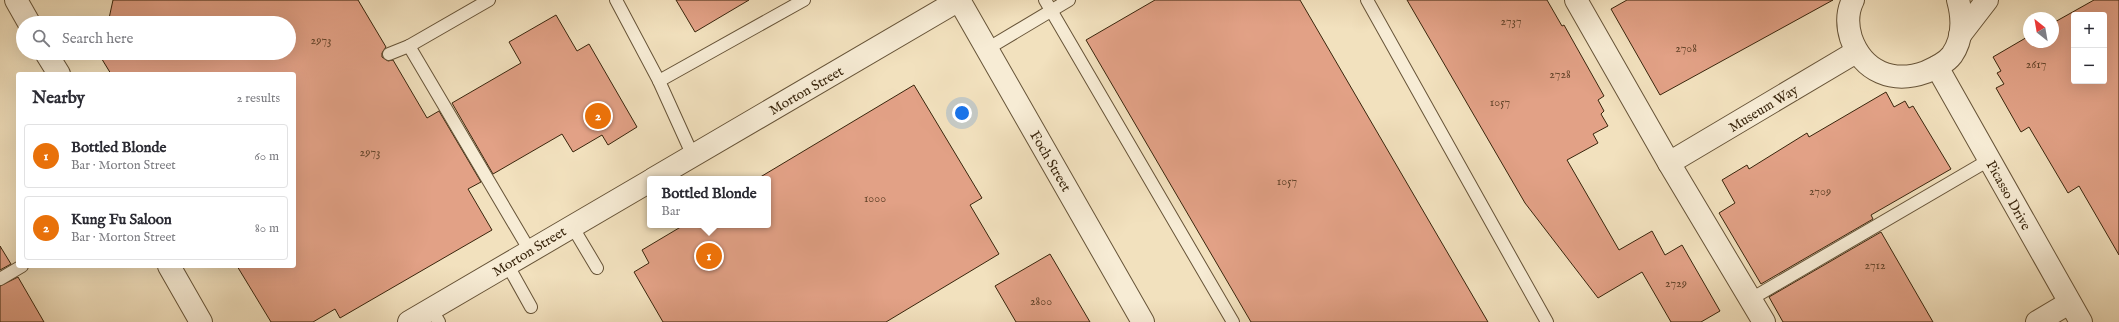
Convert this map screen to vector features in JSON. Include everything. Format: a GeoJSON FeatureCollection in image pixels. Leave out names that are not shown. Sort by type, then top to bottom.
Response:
{"type":"FeatureCollection","features":[{"type":"Feature","properties":{"kind":"street"},"geometry":{"type":"LineString","coordinates":[[16,0],[25,16]]}},
{"type":"Feature","properties":{"kind":"street","name":"Foch Street"},"geometry":{"type":"LineString","coordinates":[[959,0],[1144,322]]}},
{"type":"Feature","properties":{"kind":"street","name":"Morton Street"},"geometry":{"type":"LineString","coordinates":[[658,176],[959,0]]}},
{"type":"Feature","properties":{"kind":"street"},"geometry":{"type":"LineString","coordinates":[[1576,0],[1669,163],[1764,322]]}},
{"type":"Feature","properties":{"kind":"street"},"geometry":{"type":"LineString","coordinates":[[1853,0],[1849,9],[1848,29],[1856,52],[1873,68],[1892,76],[1912,77],[1937,68],[1952,56],[1960,35],[1962,15],[1958,0]]}},
{"type":"Feature","properties":{"kind":"street"},"geometry":{"type":"LineString","coordinates":[[1960,35],[1987,0]]}},
{"type":"Feature","properties":{"kind":"street","name":"Museum Way"},"geometry":{"type":"LineString","coordinates":[[1669,163],[1856,52]]}},
{"type":"Feature","properties":{"kind":"street"},"geometry":{"type":"LineString","coordinates":[[50,60],[57,72]]}},
{"type":"Feature","properties":{"kind":"street","name":"Picasso Drive"},"geometry":{"type":"LineString","coordinates":[[1937,68],[2081,322]]}},
{"type":"Feature","properties":{"kind":"street","name":"Morton Street"},"geometry":{"type":"LineString","coordinates":[[409,322],[435,316],[507,264],[647,183]]}},
{"type":"Feature","properties":{"kind":"street"},"geometry":{"type":"LineString","coordinates":[[170,268],[201,322]]}},
{"type":"Feature","properties":{"kind":"street"},"geometry":{"type":"LineString","coordinates":[[2036,322],[2069,303]]}},
{"type":"Feature","properties":{"kind":"lane"},"geometry":{"type":"LineString","coordinates":[[390,54],[409,46],[489,0]]}},
{"type":"Feature","properties":{"kind":"lane"},"geometry":{"type":"LineString","coordinates":[[616,0],[659,81],[693,156]]}},
{"type":"Feature","properties":{"kind":"lane"},"geometry":{"type":"LineString","coordinates":[[659,81],[804,0]]}},
{"type":"Feature","properties":{"kind":"lane"},"geometry":{"type":"LineString","coordinates":[[1045,0],[1233,322]]}},
{"type":"Feature","properties":{"kind":"lane"},"geometry":{"type":"LineString","coordinates":[[987,49],[1069,0]]}},
{"type":"Feature","properties":{"kind":"lane"},"geometry":{"type":"LineString","coordinates":[[1367,0],[1546,322]]}},
{"type":"Feature","properties":{"kind":"lane"},"geometry":{"type":"LineString","coordinates":[[409,46],[530,251]]}},
{"type":"Feature","properties":{"kind":"lane"},"geometry":{"type":"LineString","coordinates":[[1751,299],[1989,160]]}},
{"type":"Feature","properties":{"kind":"lane"},"geometry":{"type":"LineString","coordinates":[[572,226],[597,268]]}},
{"type":"Feature","properties":{"kind":"lane"},"geometry":{"type":"LineString","coordinates":[[507,264],[532,306]]}},
{"type":"Feature","properties":{"kind":"lane"},"geometry":{"type":"LineString","coordinates":[[0,279],[19,268]]}},
{"type":"Feature","properties":{"kind":"building"},"geometry":{"type":"Polygon","coordinates":[[[113,0],[358,0],[386,47],[382,53],[382,57],[388,61],[393,60],[427,118],[439,111],[481,182],[468,189],[492,230],[340,318],[335,309],[313,322],[271,322],[238,268],[296,268],[296,72],[110,72],[102,60],[296,60],[296,16],[110,16],[113,0]]]}},
{"type":"Feature","properties":{"kind":"building"},"geometry":{"type":"Polygon","coordinates":[[[676,0],[749,0],[695,32],[676,0]]]}},
{"type":"Feature","properties":{"kind":"building"},"geometry":{"type":"Polygon","coordinates":[[[1155,0],[1300,0],[1488,322],[1251,322],[1086,40],[1155,0]]]}},
{"type":"Feature","properties":{"kind":"building"},"geometry":{"type":"Polygon","coordinates":[[[1407,0],[1547,0],[1562,26],[1564,25],[1604,96],[1598,100],[1604,111],[1601,114],[1608,126],[1593,134],[1598,143],[1567,160],[1619,250],[1652,231],[1665,255],[1682,245],[1720,311],[1701,322],[1671,322],[1642,272],[1598,298],[1525,203],[1407,0]]]}},
{"type":"Feature","properties":{"kind":"building"},"geometry":{"type":"Polygon","coordinates":[[[1627,0],[1833,0],[1660,95],[1611,9],[1627,0]]]}},
{"type":"Feature","properties":{"kind":"building"},"geometry":{"type":"Polygon","coordinates":[[[2094,0],[2119,0],[2119,255],[2079,186],[2068,193],[2029,127],[2021,132],[1996,88],[2004,84],[1997,73],[2001,71],[1993,57],[2023,40],[2023,48],[2059,48],[2059,20],[2071,13],[2071,84],[2107,84],[2107,12],[2073,12],[2094,0]]]}},
{"type":"Feature","properties":{"kind":"building"},"geometry":{"type":"Polygon","coordinates":[[[556,15],[577,51],[589,44],[637,127],[608,145],[602,135],[573,152],[562,134],[493,174],[452,103],[521,63],[509,42],[556,15]]]}},
{"type":"Feature","properties":{"kind":"building"},"geometry":{"type":"Polygon","coordinates":[[[914,85],[982,198],[970,205],[999,254],[886,322],[663,322],[634,272],[649,263],[642,250],[679,228],[771,228],[771,176],[762,176],[914,85]]]}},
{"type":"Feature","properties":{"kind":"building"},"geometry":{"type":"Polygon","coordinates":[[[1886,92],[1894,107],[1905,101],[1909,108],[1913,106],[1951,169],[1871,215],[1873,219],[1761,284],[1719,213],[1735,203],[1722,180],[1747,165],[1749,169],[1807,133],[1809,137],[1886,92]]]}},
{"type":"Feature","properties":{"kind":"building"},"geometry":{"type":"Polygon","coordinates":[[[1881,232],[1933,322],[1783,322],[1769,297],[1881,232]]]}},
{"type":"Feature","properties":{"kind":"building"},"geometry":{"type":"Polygon","coordinates":[[[0,246],[11,264],[0,270],[0,246]]]}},
{"type":"Feature","properties":{"kind":"building"},"geometry":{"type":"Polygon","coordinates":[[[1050,254],[1090,322],[1016,322],[995,286],[1050,254]]]}},
{"type":"Feature","properties":{"kind":"building"},"geometry":{"type":"Polygon","coordinates":[[[18,277],[44,322],[0,322],[0,286],[18,277]]]}},
{"type":"Feature","properties":{"kind":"place","name":"Kung Fu Saloon"},"geometry":{"type":"Point","coordinates":[598,116]}},
{"type":"Feature","properties":{"kind":"place","name":"Bottled Blonde"},"geometry":{"type":"Point","coordinates":[709,256]}}]}
